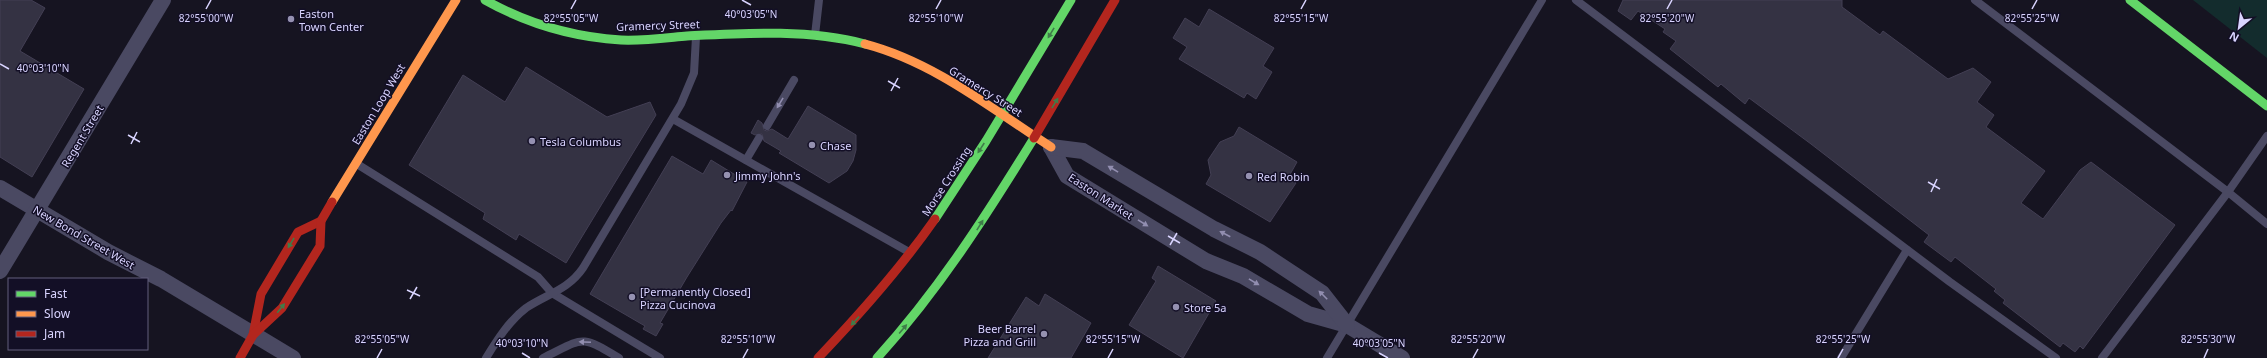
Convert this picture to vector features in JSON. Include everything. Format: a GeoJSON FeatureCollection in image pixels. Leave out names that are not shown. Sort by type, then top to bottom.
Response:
{"type":"FeatureCollection","features":[{"type":"Feature","properties":{"kind":"street","name":"Regent Street"},"geometry":{"type":"LineString","coordinates":[[0,271],[163,0]]}},
{"type":"Feature","properties":{"kind":"street","name":"Easton Loop West"},"geometry":{"type":"LineString","coordinates":[[240,358],[253,335],[282,308],[320,246],[322,221],[456,0]]}},
{"type":"Feature","properties":{"kind":"street","name":"Gramercy Street"},"geometry":{"type":"LineString","coordinates":[[485,0],[511,14],[537,23],[604,37],[635,40],[746,34],[815,35],[846,39],[908,60],[962,89],[1052,147]]}},
{"type":"Feature","properties":{"kind":"street","name":"Morse Crossing"},"geometry":{"type":"LineString","coordinates":[[818,358],[870,304],[911,254],[944,207],[1002,115],[1071,0]]}},
{"type":"Feature","properties":{"kind":"street"},"geometry":{"type":"LineString","coordinates":[[876,358],[900,334],[949,272],[977,231],[1115,0]]}},
{"type":"Feature","properties":{"kind":"street"},"geometry":{"type":"LineString","coordinates":[[2130,0],[2267,106]]}},
{"type":"Feature","properties":{"kind":"street","name":"Easton Market"},"geometry":{"type":"LineString","coordinates":[[1052,147],[1082,151],[1214,229],[1260,252],[1322,293],[1347,325]]}},
{"type":"Feature","properties":{"kind":"street","name":"Easton Market"},"geometry":{"type":"LineString","coordinates":[[1052,147],[1067,176],[1206,261],[1243,276],[1308,314],[1347,325],[1402,358]]}},
{"type":"Feature","properties":{"kind":"street","name":"New Bond Street West"},"geometry":{"type":"LineString","coordinates":[[0,188],[108,252],[161,279],[293,358]]}},
{"type":"Feature","properties":{"kind":"street","name":"Easton Loop West"},"geometry":{"type":"LineString","coordinates":[[253,335],[261,294],[264,288],[298,232],[322,221]]}},
{"type":"Feature","properties":{"kind":"lane"},"geometry":{"type":"LineString","coordinates":[[815,35],[819,0]]}},
{"type":"Feature","properties":{"kind":"lane"},"geometry":{"type":"LineString","coordinates":[[1327,358],[1542,0]]}},
{"type":"Feature","properties":{"kind":"lane"},"geometry":{"type":"LineString","coordinates":[[1576,0],[1907,250],[2056,358]]}},
{"type":"Feature","properties":{"kind":"lane"},"geometry":{"type":"LineString","coordinates":[[1975,0],[2228,192],[2267,224]]}},
{"type":"Feature","properties":{"kind":"lane"},"geometry":{"type":"LineString","coordinates":[[486,358],[498,339],[516,316],[575,280],[584,268],[674,119],[691,84],[694,73],[696,36]]}},
{"type":"Feature","properties":{"kind":"lane"},"geometry":{"type":"LineString","coordinates":[[767,126],[794,80]]}},
{"type":"Feature","properties":{"kind":"lane"},"geometry":{"type":"LineString","coordinates":[[674,119],[911,254]]}},
{"type":"Feature","properties":{"kind":"lane"},"geometry":{"type":"LineString","coordinates":[[2102,358],[2228,192],[2267,136]]}},
{"type":"Feature","properties":{"kind":"lane"},"geometry":{"type":"LineString","coordinates":[[746,160],[759,138]]}},
{"type":"Feature","properties":{"kind":"lane"},"geometry":{"type":"LineString","coordinates":[[356,164],[538,277],[552,294],[660,358]]}},
{"type":"Feature","properties":{"kind":"lane"},"geometry":{"type":"LineString","coordinates":[[1841,358],[1907,250]]}},
{"type":"Feature","properties":{"kind":"lane"},"geometry":{"type":"LineString","coordinates":[[543,358],[582,340],[592,342],[619,358]]}},
{"type":"Feature","properties":{"kind":"green space"},"geometry":{"type":"Polygon","coordinates":[[[2193,0],[2267,0],[2267,58],[2193,0]]]}},
{"type":"Feature","properties":{"kind":"building"},"geometry":{"type":"Polygon","coordinates":[[[0,0],[31,0],[45,8],[20,51],[84,89],[32,177],[0,157],[0,0]]]}},
{"type":"Feature","properties":{"kind":"building"},"geometry":{"type":"Polygon","coordinates":[[[1623,0],[1842,0],[1842,7],[1880,35],[1883,31],[1948,79],[1973,68],[1991,82],[1977,102],[1994,115],[1986,127],[2045,171],[2021,203],[2043,219],[2080,170],[2091,162],[2175,225],[2083,349],[2080,346],[2075,352],[2063,343],[2060,347],[2003,303],[2005,300],[1994,291],[1996,289],[1955,257],[1951,262],[1924,242],[1929,235],[1811,144],[1749,98],[1745,104],[1721,84],[1718,87],[1670,49],[1676,41],[1663,32],[1665,29],[1638,11],[1631,20],[1618,11],[1623,0]]]}},
{"type":"Feature","properties":{"kind":"building"},"geometry":{"type":"Polygon","coordinates":[[[1209,9],[1274,48],[1263,66],[1272,72],[1256,99],[1247,93],[1244,98],[1179,59],[1187,47],[1173,38],[1185,18],[1199,27],[1209,9]]]}},
{"type":"Feature","properties":{"kind":"building","name":"Tesla Columbus"},"geometry":{"type":"Polygon","coordinates":[[[526,67],[607,117],[650,102],[656,115],[566,263],[519,234],[516,240],[483,219],[485,213],[409,165],[463,75],[505,102],[526,67]]]}},
{"type":"Feature","properties":{"kind":"building","name":"Chase"},"geometry":{"type":"Polygon","coordinates":[[[808,106],[856,135],[856,150],[853,161],[847,171],[829,183],[779,153],[781,151],[764,141],[762,134],[755,135],[751,133],[758,120],[762,123],[764,130],[767,131],[772,129],[788,139],[808,106]]]}},
{"type":"Feature","properties":{"kind":"building","name":"Red Robin"},"geometry":{"type":"Polygon","coordinates":[[[1239,127],[1297,162],[1288,178],[1296,183],[1270,222],[1206,184],[1211,175],[1208,160],[1220,142],[1234,136],[1239,127]]]}},
{"type":"Feature","properties":{"kind":"building"},"geometry":{"type":"Polygon","coordinates":[[[672,156],[703,174],[711,160],[747,182],[732,211],[731,210],[721,223],[687,277],[660,323],[663,324],[656,336],[643,329],[645,326],[590,294],[672,156]]]}},
{"type":"Feature","properties":{"kind":"building","name":"Store 5a"},"geometry":{"type":"Polygon","coordinates":[[[1158,266],[1216,301],[1183,358],[1129,325],[1156,281],[1152,278],[1158,266]]]}},
{"type":"Feature","properties":{"kind":"building","name":"Beer Barrel Pizza and Grill"},"geometry":{"type":"Polygon","coordinates":[[[1045,294],[1091,323],[1071,358],[988,358],[1026,297],[1039,306],[1045,294]]]}},
{"type":"Feature","properties":{"kind":"traffic: fast"},"geometry":{"type":"LineString","coordinates":[[485,0],[517,16],[533,22],[550,28],[585,36],[621,40],[638,40],[687,36],[777,33],[821,36],[865,44]]}},
{"type":"Feature","properties":{"kind":"traffic: fast"},"geometry":{"type":"LineString","coordinates":[[935,219],[986,141],[1071,0]]}},
{"type":"Feature","properties":{"kind":"traffic: fast"},"geometry":{"type":"LineString","coordinates":[[2130,0],[2267,106]]}},
{"type":"Feature","properties":{"kind":"traffic: fast"},"geometry":{"type":"LineString","coordinates":[[877,358],[941,280],[998,196],[1034,138]]}},
{"type":"Feature","properties":{"kind":"traffic: slow"},"geometry":{"type":"LineString","coordinates":[[332,202],[456,0]]}},
{"type":"Feature","properties":{"kind":"traffic: slow"},"geometry":{"type":"LineString","coordinates":[[865,44],[915,62],[939,74],[1051,147]]}},
{"type":"Feature","properties":{"kind":"traffic: jam"},"geometry":{"type":"LineString","coordinates":[[1034,138],[1115,0]]}},
{"type":"Feature","properties":{"kind":"traffic: jam"},"geometry":{"type":"LineString","coordinates":[[240,358],[253,335],[282,308],[320,246],[321,221],[332,202]]}},
{"type":"Feature","properties":{"kind":"traffic: jam"},"geometry":{"type":"LineString","coordinates":[[818,358],[879,291],[908,256],[935,219]]}},
{"type":"Feature","properties":{"kind":"traffic: jam"},"geometry":{"type":"LineString","coordinates":[[253,335],[261,294],[298,232],[321,221]]}},
{"type":"Feature","properties":{"kind":"place","name":"Easton Town Center"},"geometry":{"type":"Point","coordinates":[291,19]}},
{"type":"Feature","properties":{"kind":"place","name":"Tesla Columbus"},"geometry":{"type":"Point","coordinates":[532,141]}},
{"type":"Feature","properties":{"kind":"place","name":"Chase"},"geometry":{"type":"Point","coordinates":[812,145]}},
{"type":"Feature","properties":{"kind":"place","name":"Jimmy John's"},"geometry":{"type":"Point","coordinates":[727,175]}},
{"type":"Feature","properties":{"kind":"place","name":"Red Robin"},"geometry":{"type":"Point","coordinates":[1249,176]}},
{"type":"Feature","properties":{"kind":"place","name":"[Permanently Closed] Pizza Cucinova"},"geometry":{"type":"Point","coordinates":[632,297]}},
{"type":"Feature","properties":{"kind":"place","name":"Store 5a"},"geometry":{"type":"Point","coordinates":[1176,307]}},
{"type":"Feature","properties":{"kind":"place","name":"Beer Barrel Pizza and Grill"},"geometry":{"type":"Point","coordinates":[1044,334]}}]}
